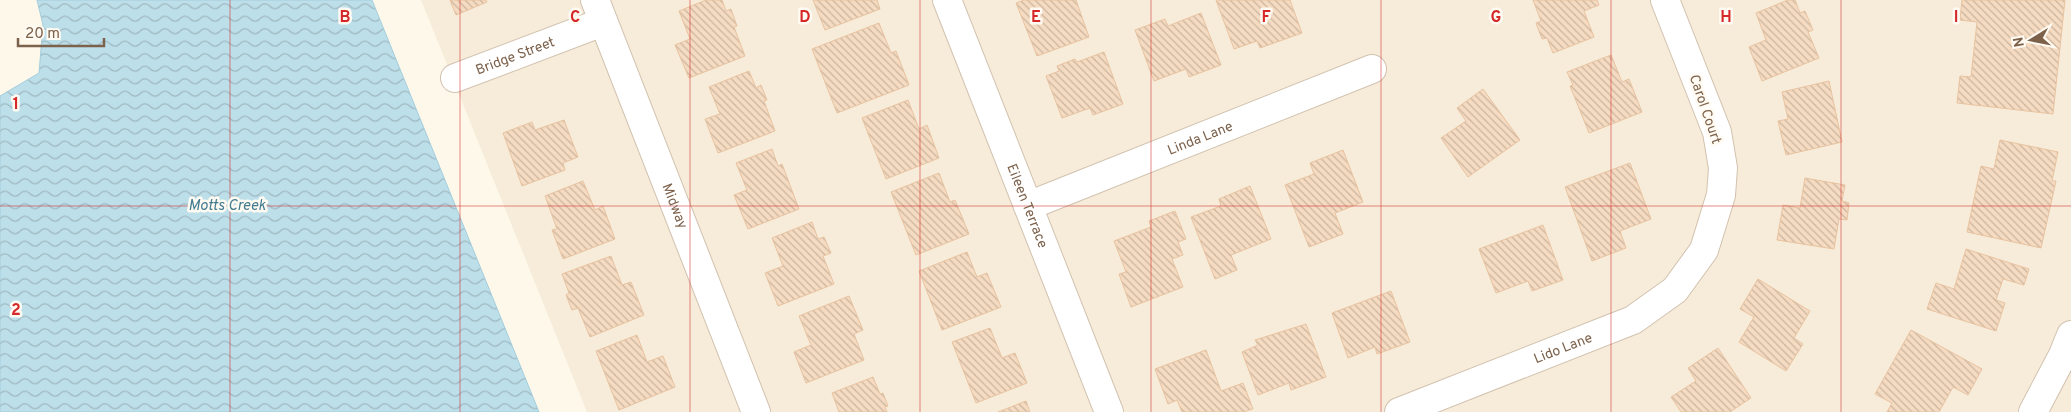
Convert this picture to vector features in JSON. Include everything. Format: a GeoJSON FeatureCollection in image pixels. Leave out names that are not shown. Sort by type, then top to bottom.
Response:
{"type":"FeatureCollection","features":[{"type":"Feature","properties":{"kind":"street","name":"Eileen Terrace"},"geometry":{"type":"LineString","coordinates":[[947,0],[1109,412]]}},
{"type":"Feature","properties":{"kind":"street","name":"Carol Court"},"geometry":{"type":"LineString","coordinates":[[1665,0],[1717,132],[1723,168],[1721,195],[1704,250]]}},
{"type":"Feature","properties":{"kind":"street","name":"Bridge Street"},"geometry":{"type":"LineString","coordinates":[[455,78],[599,11]]}},
{"type":"Feature","properties":{"kind":"street","name":"Midway"},"geometry":{"type":"LineString","coordinates":[[599,11],[756,412]]}},
{"type":"Feature","properties":{"kind":"street","name":"Linda Lane"},"geometry":{"type":"LineString","coordinates":[[1028,206],[1372,69]]}},
{"type":"Feature","properties":{"kind":"street","name":"Lido Lane"},"geometry":{"type":"LineString","coordinates":[[1399,412],[1634,320],[1675,290],[1704,250]]}},
{"type":"Feature","properties":{"kind":"street"},"geometry":{"type":"LineString","coordinates":[[2033,412],[2063,355],[2071,335]]}},
{"type":"Feature","properties":{"kind":"shaded area"},"geometry":{"type":"Polygon","coordinates":[[[421,0],[2071,0],[2071,412],[587,412],[421,0]]]}},
{"type":"Feature","properties":{"kind":"water","name":"Motts Creek"},"geometry":{"type":"Polygon","coordinates":[[[37,0],[372,0],[539,412],[0,412],[0,96],[39,73],[43,25],[37,0]]]}},
{"type":"Feature","properties":{"kind":"building"},"geometry":{"type":"Polygon","coordinates":[[[450,0],[486,0],[487,2],[456,15],[450,0]]]}},
{"type":"Feature","properties":{"kind":"building"},"geometry":{"type":"Polygon","coordinates":[[[706,0],[722,0],[726,11],[731,9],[737,26],[734,27],[745,56],[689,78],[675,45],[690,39],[679,11],[706,0]]]}},
{"type":"Feature","properties":{"kind":"building"},"geometry":{"type":"Polygon","coordinates":[[[813,0],[877,0],[880,9],[825,30],[813,0]]]}},
{"type":"Feature","properties":{"kind":"building"},"geometry":{"type":"Polygon","coordinates":[[[1024,0],[1076,0],[1089,37],[1037,56],[1016,3],[1024,0]]]}},
{"type":"Feature","properties":{"kind":"building"},"geometry":{"type":"Polygon","coordinates":[[[1216,0],[1290,0],[1302,33],[1260,48],[1257,41],[1234,49],[1216,0]]]}},
{"type":"Feature","properties":{"kind":"building"},"geometry":{"type":"Polygon","coordinates":[[[1533,0],[1597,0],[1599,5],[1584,11],[1594,37],[1553,53],[1547,38],[1542,39],[1536,23],[1541,21],[1533,0]]]}},
{"type":"Feature","properties":{"kind":"building"},"geometry":{"type":"Polygon","coordinates":[[[1788,0],[1795,0],[1800,13],[1805,11],[1813,30],[1808,32],[1819,58],[1762,81],[1749,47],[1766,40],[1756,13],[1788,0]]]}},
{"type":"Feature","properties":{"kind":"building"},"geometry":{"type":"Polygon","coordinates":[[[1962,0],[2065,0],[2053,114],[1957,103],[1960,76],[1971,77],[1977,22],[1960,20],[1962,0]]]}},
{"type":"Feature","properties":{"kind":"building"},"geometry":{"type":"Polygon","coordinates":[[[1201,13],[1221,65],[1189,77],[1186,69],[1154,81],[1135,30],[1165,19],[1168,26],[1201,13]]]}},
{"type":"Feature","properties":{"kind":"building"},"geometry":{"type":"Polygon","coordinates":[[[879,23],[891,53],[896,51],[909,85],[837,113],[812,49],[879,23]]]}},
{"type":"Feature","properties":{"kind":"building"},"geometry":{"type":"Polygon","coordinates":[[[1104,52],[1123,104],[1093,115],[1090,108],[1062,118],[1046,76],[1059,71],[1057,66],[1075,59],[1077,62],[1104,52]]]}},
{"type":"Feature","properties":{"kind":"building"},"geometry":{"type":"Polygon","coordinates":[[[1611,55],[1622,82],[1629,79],[1642,112],[1589,133],[1570,86],[1573,85],[1567,72],[1611,55]]]}},
{"type":"Feature","properties":{"kind":"building"},"geometry":{"type":"Polygon","coordinates":[[[749,71],[756,88],[761,85],[767,100],[764,101],[775,131],[718,153],[705,119],[720,114],[709,87],[749,71]]]}},
{"type":"Feature","properties":{"kind":"building"},"geometry":{"type":"Polygon","coordinates":[[[1829,81],[1842,142],[1786,155],[1778,121],[1788,119],[1782,92],[1829,81]]]}},
{"type":"Feature","properties":{"kind":"building"},"geometry":{"type":"Polygon","coordinates":[[[1483,89],[1520,140],[1468,177],[1441,138],[1466,121],[1457,108],[1483,89]]]}},
{"type":"Feature","properties":{"kind":"building"},"geometry":{"type":"Polygon","coordinates":[[[908,100],[919,129],[927,125],[939,158],[886,179],[862,118],[908,100]]]}},
{"type":"Feature","properties":{"kind":"building"},"geometry":{"type":"Polygon","coordinates":[[[564,120],[578,157],[563,163],[565,170],[522,186],[503,133],[532,122],[535,130],[564,120]]]}},
{"type":"Feature","properties":{"kind":"building"},"geometry":{"type":"Polygon","coordinates":[[[2000,140],[2058,152],[2052,181],[2056,181],[2041,248],[1967,232],[1981,166],[1994,169],[2000,140]]]}},
{"type":"Feature","properties":{"kind":"building"},"geometry":{"type":"Polygon","coordinates":[[[772,149],[778,166],[782,164],[799,209],[748,229],[734,195],[747,190],[736,163],[772,149]]]}},
{"type":"Feature","properties":{"kind":"building"},"geometry":{"type":"Polygon","coordinates":[[[1343,150],[1363,202],[1335,213],[1343,234],[1309,247],[1285,185],[1314,174],[1310,163],[1343,150]]]}},
{"type":"Feature","properties":{"kind":"building"},"geometry":{"type":"Polygon","coordinates":[[[1630,163],[1651,219],[1620,231],[1626,248],[1592,261],[1565,187],[1630,163]]]}},
{"type":"Feature","properties":{"kind":"building"},"geometry":{"type":"Polygon","coordinates":[[[939,173],[950,202],[955,200],[969,234],[916,255],[891,192],[939,173]]]}},
{"type":"Feature","properties":{"kind":"building"},"geometry":{"type":"Polygon","coordinates":[[[1805,178],[1845,185],[1842,201],[1849,203],[1847,220],[1839,219],[1834,249],[1777,240],[1783,205],[1800,208],[1805,178]]]}},
{"type":"Feature","properties":{"kind":"building"},"geometry":{"type":"Polygon","coordinates":[[[583,181],[595,210],[603,206],[615,239],[563,259],[552,230],[557,229],[545,196],[583,181]]]}},
{"type":"Feature","properties":{"kind":"building"},"geometry":{"type":"Polygon","coordinates":[[[1250,186],[1271,239],[1231,255],[1237,270],[1215,279],[1191,217],[1221,206],[1219,199],[1250,186]]]}},
{"type":"Feature","properties":{"kind":"building"},"geometry":{"type":"Polygon","coordinates":[[[1175,211],[1186,239],[1178,242],[1183,255],[1172,259],[1183,287],[1131,307],[1119,274],[1126,272],[1114,241],[1151,227],[1149,221],[1175,211]]]}},
{"type":"Feature","properties":{"kind":"building"},"geometry":{"type":"Polygon","coordinates":[[[812,222],[818,239],[824,237],[831,253],[823,256],[834,284],[778,306],[765,273],[783,266],[772,238],[812,222]]]}},
{"type":"Feature","properties":{"kind":"building"},"geometry":{"type":"Polygon","coordinates":[[[1543,225],[1563,280],[1532,291],[1528,281],[1496,293],[1479,249],[1543,225]]]}},
{"type":"Feature","properties":{"kind":"building"},"geometry":{"type":"Polygon","coordinates":[[[1966,249],[2029,269],[2024,285],[2003,279],[1996,300],[2005,303],[1996,331],[1927,309],[1936,283],[1954,289],[1966,249]]]}},
{"type":"Feature","properties":{"kind":"building"},"geometry":{"type":"Polygon","coordinates":[[[967,252],[977,277],[987,273],[1001,307],[942,330],[919,271],[967,252]]]}},
{"type":"Feature","properties":{"kind":"building"},"geometry":{"type":"Polygon","coordinates":[[[611,256],[622,285],[631,282],[644,315],[590,337],[578,308],[572,310],[566,295],[569,293],[562,274],[611,256]]]}},
{"type":"Feature","properties":{"kind":"building"},"geometry":{"type":"Polygon","coordinates":[[[1758,279],[1810,311],[1794,338],[1803,344],[1786,371],[1739,342],[1754,317],[1740,309],[1758,279]]]}},
{"type":"Feature","properties":{"kind":"building"},"geometry":{"type":"Polygon","coordinates":[[[1391,291],[1410,342],[1377,354],[1375,347],[1348,358],[1332,313],[1391,291]]]}},
{"type":"Feature","properties":{"kind":"building"},"geometry":{"type":"Polygon","coordinates":[[[849,296],[863,330],[854,334],[864,360],[806,383],[794,352],[811,345],[799,316],[849,296]]]}},
{"type":"Feature","properties":{"kind":"building"},"geometry":{"type":"Polygon","coordinates":[[[1306,324],[1326,377],[1291,390],[1289,383],[1258,395],[1242,352],[1258,345],[1255,340],[1306,324]]]}},
{"type":"Feature","properties":{"kind":"building"},"geometry":{"type":"Polygon","coordinates":[[[990,328],[1002,358],[1015,353],[1027,383],[976,403],[952,342],[990,328]]]}},
{"type":"Feature","properties":{"kind":"building"},"geometry":{"type":"Polygon","coordinates":[[[1911,330],[1982,369],[1968,395],[1953,387],[1939,412],[1887,412],[1892,403],[1875,394],[1911,330]]]}},
{"type":"Feature","properties":{"kind":"building"},"geometry":{"type":"Polygon","coordinates":[[[637,335],[647,362],[663,356],[675,387],[619,410],[596,351],[637,335]]]}},
{"type":"Feature","properties":{"kind":"building"},"geometry":{"type":"Polygon","coordinates":[[[1718,348],[1751,398],[1730,412],[1681,412],[1671,397],[1696,381],[1688,368],[1718,348]]]}},
{"type":"Feature","properties":{"kind":"building"},"geometry":{"type":"Polygon","coordinates":[[[1206,350],[1221,391],[1243,383],[1253,409],[1243,412],[1182,412],[1177,400],[1168,404],[1155,369],[1206,350]]]}},
{"type":"Feature","properties":{"kind":"building"},"geometry":{"type":"Polygon","coordinates":[[[873,377],[880,394],[883,393],[888,406],[885,407],[887,412],[839,412],[832,393],[873,377]]]}},
{"type":"Feature","properties":{"kind":"building"},"geometry":{"type":"Polygon","coordinates":[[[1026,401],[1030,412],[998,412],[1026,401]]]}}]}
